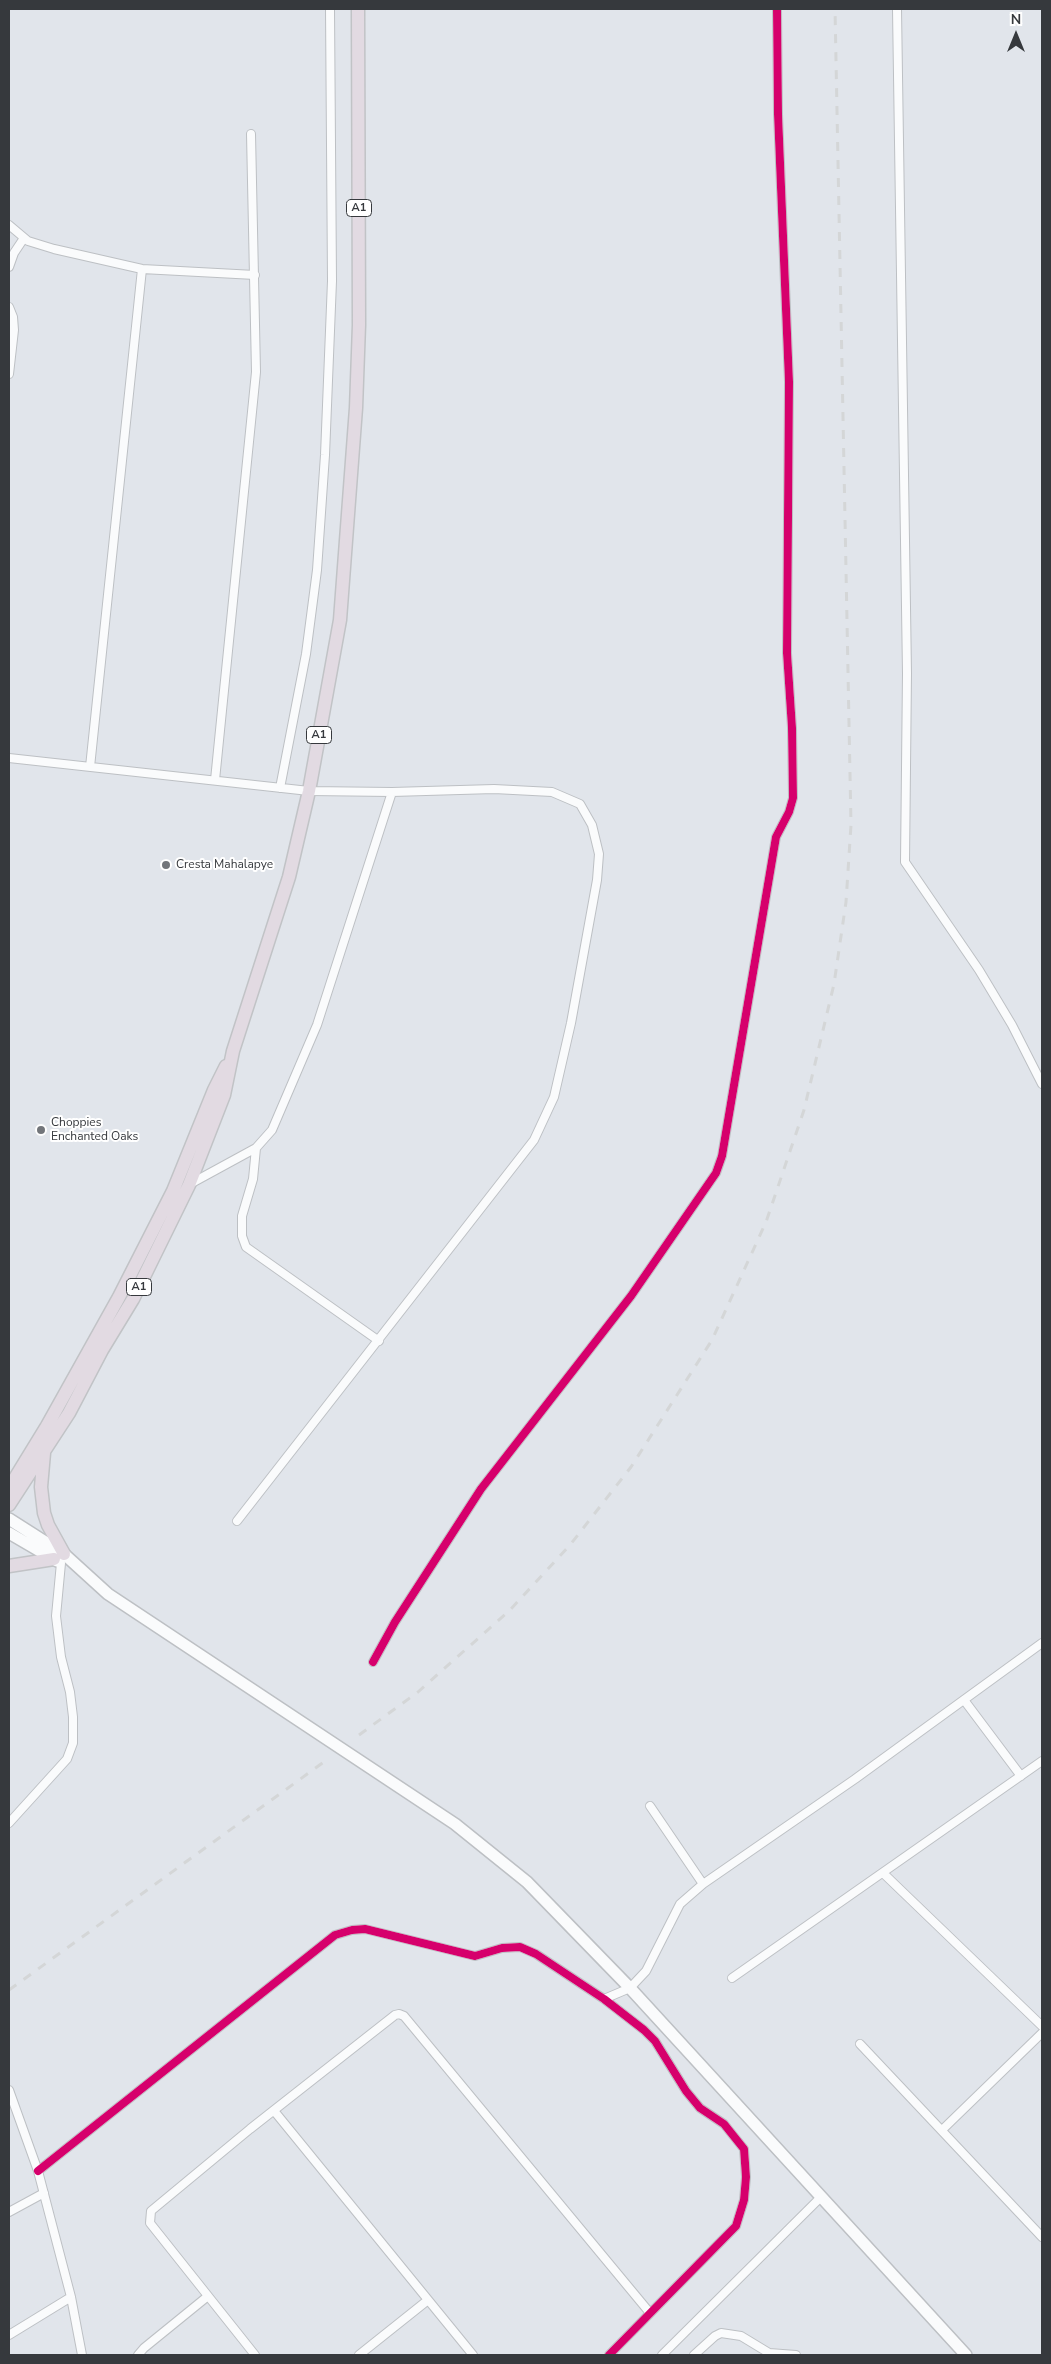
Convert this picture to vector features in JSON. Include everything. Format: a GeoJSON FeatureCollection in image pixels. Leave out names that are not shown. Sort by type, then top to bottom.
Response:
{"type":"FeatureCollection","features":[{"type":"Feature","properties":{"kind":"highway","name":"A1"},"geometry":{"type":"LineString","coordinates":[[9,1505],[69,1413],[102,1350],[133,1299],[189,1185],[222,1103],[233,1052],[289,877],[309,791],[340,620],[355,428],[359,325],[358,9]]}},
{"type":"Feature","properties":{"kind":"highway","name":"A1"},"geometry":{"type":"LineString","coordinates":[[9,1488],[119,1297],[173,1191],[214,1090],[233,1052]]}},
{"type":"Feature","properties":{"kind":"highway"},"geometry":{"type":"LineString","coordinates":[[9,1566],[60,1559],[44,1513],[41,1486],[44,1450]]}},
{"type":"Feature","properties":{"kind":"main road"},"geometry":{"type":"LineString","coordinates":[[9,1519],[108,1594],[455,1824],[527,1882],[630,1988],[966,2355]]}},
{"type":"Feature","properties":{"kind":"main road"},"geometry":{"type":"LineString","coordinates":[[9,1533],[60,1559]]}},
{"type":"Feature","properties":{"kind":"street"},"geometry":{"type":"LineString","coordinates":[[280,788],[306,654],[317,570],[325,455],[332,281],[330,9]]}},
{"type":"Feature","properties":{"kind":"street"},"geometry":{"type":"LineString","coordinates":[[373,1662],[395,1622],[481,1489],[632,1296],[716,1173],[722,1156],[776,837],[789,812],[793,798],[792,728],[787,653],[789,382],[778,114],[777,9]]}},
{"type":"Feature","properties":{"kind":"street"},"geometry":{"type":"LineString","coordinates":[[897,9],[907,673],[905,862],[979,970],[1012,1025],[1042,1084]]}},
{"type":"Feature","properties":{"kind":"street"},"geometry":{"type":"LineString","coordinates":[[214,780],[256,372],[251,134]]}},
{"type":"Feature","properties":{"kind":"street"},"geometry":{"type":"LineString","coordinates":[[9,225],[24,238],[54,250],[142,269],[255,275]]}},
{"type":"Feature","properties":{"kind":"street"},"geometry":{"type":"LineString","coordinates":[[9,267],[14,253],[24,238]]}},
{"type":"Feature","properties":{"kind":"street"},"geometry":{"type":"LineString","coordinates":[[90,767],[142,269]]}},
{"type":"Feature","properties":{"kind":"street"},"geometry":{"type":"LineString","coordinates":[[9,307],[13,317],[14,330],[9,374]]}},
{"type":"Feature","properties":{"kind":"street"},"geometry":{"type":"LineString","coordinates":[[9,758],[309,791],[392,792],[494,789],[552,792],[580,804],[592,825],[599,854],[597,880],[571,1023],[554,1097],[534,1140],[237,1521]]}},
{"type":"Feature","properties":{"kind":"street"},"geometry":{"type":"LineString","coordinates":[[173,1191],[189,1185],[256,1148],[272,1130],[316,1025],[392,792]]}},
{"type":"Feature","properties":{"kind":"street"},"geometry":{"type":"LineString","coordinates":[[256,1148],[252,1179],[242,1216],[242,1236],[246,1247],[379,1341]]}},
{"type":"Feature","properties":{"kind":"street"},"geometry":{"type":"LineString","coordinates":[[9,1824],[67,1759],[73,1743],[71,1700],[61,1657],[56,1616],[60,1559]]}},
{"type":"Feature","properties":{"kind":"street"},"geometry":{"type":"LineString","coordinates":[[604,1999],[630,1988],[646,1971],[680,1904],[703,1884],[787,1824],[855,1779],[1042,1643]]}},
{"type":"Feature","properties":{"kind":"street"},"geometry":{"type":"LineString","coordinates":[[964,1700],[1020,1776]]}},
{"type":"Feature","properties":{"kind":"street"},"geometry":{"type":"LineString","coordinates":[[732,1978],[1042,1761]]}},
{"type":"Feature","properties":{"kind":"street"},"geometry":{"type":"LineString","coordinates":[[650,1806],[703,1884]]}},
{"type":"Feature","properties":{"kind":"street"},"geometry":{"type":"LineString","coordinates":[[883,1873],[1042,2026]]}},
{"type":"Feature","properties":{"kind":"street"},"geometry":{"type":"LineString","coordinates":[[38,2171],[335,1935],[352,1930],[378,1930],[475,1956],[502,1948],[520,1947],[536,1954],[630,2018],[655,2041],[686,2091],[700,2108],[724,2124],[744,2149],[746,2177],[744,2200],[736,2226],[609,2355]]}},
{"type":"Feature","properties":{"kind":"street"},"geometry":{"type":"LineString","coordinates":[[256,2355],[150,2222],[151,2211],[250,2129],[275,2112],[395,2015],[404,2016],[650,2313]]}},
{"type":"Feature","properties":{"kind":"street"},"geometry":{"type":"LineString","coordinates":[[942,2130],[1042,2032]]}},
{"type":"Feature","properties":{"kind":"street"},"geometry":{"type":"LineString","coordinates":[[860,2044],[1042,2237]]}},
{"type":"Feature","properties":{"kind":"street"},"geometry":{"type":"LineString","coordinates":[[9,2090],[38,2171],[71,2297],[82,2355]]}},
{"type":"Feature","properties":{"kind":"street"},"geometry":{"type":"LineString","coordinates":[[275,2112],[473,2355]]}},
{"type":"Feature","properties":{"kind":"street"},"geometry":{"type":"LineString","coordinates":[[9,2212],[44,2193]]}},
{"type":"Feature","properties":{"kind":"street"},"geometry":{"type":"LineString","coordinates":[[662,2355],[821,2197]]}},
{"type":"Feature","properties":{"kind":"street"},"geometry":{"type":"LineString","coordinates":[[138,2355],[208,2296]]}},
{"type":"Feature","properties":{"kind":"street"},"geometry":{"type":"LineString","coordinates":[[9,2335],[71,2297]]}},
{"type":"Feature","properties":{"kind":"street"},"geometry":{"type":"LineString","coordinates":[[359,2355],[428,2300]]}},
{"type":"Feature","properties":{"kind":"street"},"geometry":{"type":"LineString","coordinates":[[694,2355],[721,2333],[741,2336],[769,2353],[796,2355]]}},
{"type":"Feature","properties":{"kind":"railway"},"geometry":{"type":"LineString","coordinates":[[359,1735],[418,1692],[510,1610],[570,1545],[631,1467],[712,1340],[766,1222],[804,1110],[834,984],[846,902],[851,825],[835,9]]}},
{"type":"Feature","properties":{"kind":"railway"},"geometry":{"type":"LineString","coordinates":[[9,1990],[328,1759]]}},
{"type":"Feature","properties":{"kind":"cycle path"},"geometry":{"type":"LineString","coordinates":[[373,1662],[395,1622],[481,1489],[631,1296],[716,1173],[722,1156],[776,837],[789,812],[793,798],[792,728],[787,653],[789,382],[778,114],[777,9]]}},
{"type":"Feature","properties":{"kind":"cycle path"},"geometry":{"type":"LineString","coordinates":[[38,2171],[335,1935],[352,1930],[365,1929],[475,1956],[502,1948],[520,1947],[536,1954],[604,1999],[644,2030],[655,2041],[686,2091],[700,2108],[724,2124],[744,2149],[746,2177],[744,2200],[736,2226],[609,2355]]}},
{"type":"Feature","properties":{"kind":"place","name":"Cresta Mahalapye"},"geometry":{"type":"Point","coordinates":[166,865]}},
{"type":"Feature","properties":{"kind":"place","name":"Choppies Enchanted Oaks"},"geometry":{"type":"Point","coordinates":[41,1130]}}]}
